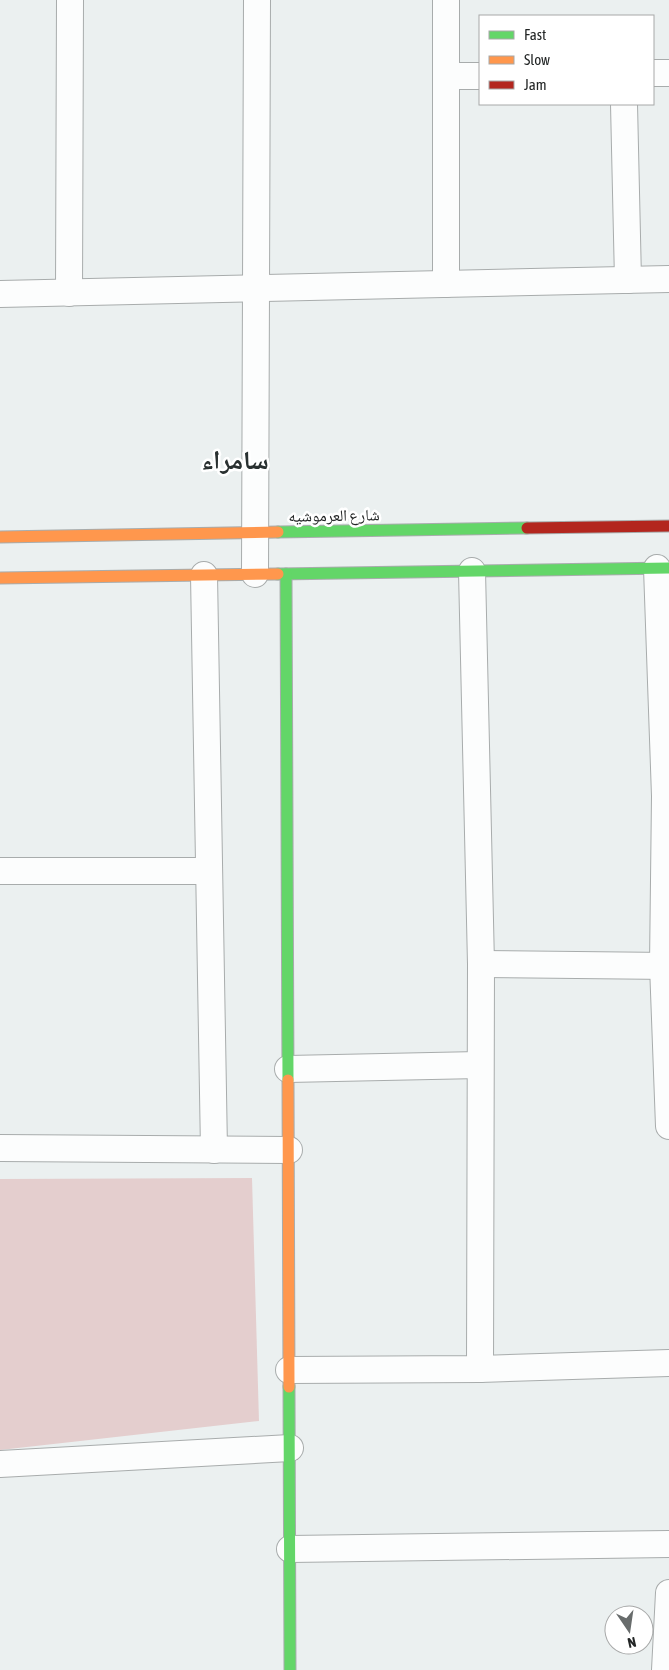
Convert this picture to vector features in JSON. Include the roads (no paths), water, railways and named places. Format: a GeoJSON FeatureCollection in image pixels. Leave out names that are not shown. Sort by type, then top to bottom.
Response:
{"type":"FeatureCollection","features":[{"type":"Feature","properties":{"kind":"street"},"geometry":{"type":"LineString","coordinates":[[69,293],[70,0]]}},
{"type":"Feature","properties":{"kind":"street"},"geometry":{"type":"LineString","coordinates":[[255,574],[257,0]]}},
{"type":"Feature","properties":{"kind":"street"},"geometry":{"type":"LineString","coordinates":[[446,0],[446,284]]}},
{"type":"Feature","properties":{"kind":"street"},"geometry":{"type":"LineString","coordinates":[[654,73],[669,73]]}},
{"type":"Feature","properties":{"kind":"street"},"geometry":{"type":"LineString","coordinates":[[446,76],[479,76]]}},
{"type":"Feature","properties":{"kind":"street"},"geometry":{"type":"LineString","coordinates":[[624,105],[628,280]]}},
{"type":"Feature","properties":{"kind":"street"},"geometry":{"type":"LineString","coordinates":[[0,294],[669,279]]}},
{"type":"Feature","properties":{"kind":"street","name":"شارع العرموشيه"},"geometry":{"type":"LineString","coordinates":[[0,537],[255,533],[370,535],[669,526]]}},
{"type":"Feature","properties":{"kind":"street"},"geometry":{"type":"LineString","coordinates":[[0,578],[286,574],[370,569],[472,571],[663,568],[667,796],[666,966],[669,1126]]}},
{"type":"Feature","properties":{"kind":"street"},"geometry":{"type":"LineString","coordinates":[[472,571],[481,964],[479,1065],[480,1370]]}},
{"type":"Feature","properties":{"kind":"street"},"geometry":{"type":"LineString","coordinates":[[286,574],[290,1670]]}},
{"type":"Feature","properties":{"kind":"street"},"geometry":{"type":"LineString","coordinates":[[204,575],[214,1150]]}},
{"type":"Feature","properties":{"kind":"street"},"geometry":{"type":"LineString","coordinates":[[0,871],[209,871]]}},
{"type":"Feature","properties":{"kind":"street"},"geometry":{"type":"LineString","coordinates":[[481,964],[666,966]]}},
{"type":"Feature","properties":{"kind":"street"},"geometry":{"type":"LineString","coordinates":[[288,1069],[479,1065]]}},
{"type":"Feature","properties":{"kind":"street"},"geometry":{"type":"LineString","coordinates":[[0,1148],[289,1150]]}},
{"type":"Feature","properties":{"kind":"street"},"geometry":{"type":"LineString","coordinates":[[289,1370],[480,1370],[669,1363]]}},
{"type":"Feature","properties":{"kind":"street"},"geometry":{"type":"LineString","coordinates":[[0,1464],[290,1448]]}},
{"type":"Feature","properties":{"kind":"street"},"geometry":{"type":"LineString","coordinates":[[290,1549],[669,1544]]}},
{"type":"Feature","properties":{"kind":"street"},"geometry":{"type":"LineString","coordinates":[[665,1670],[669,1593]]}},
{"type":"Feature","properties":{"kind":"district","name":"سامراء"},"geometry":{"type":"Point","coordinates":[235,460]}}]}
